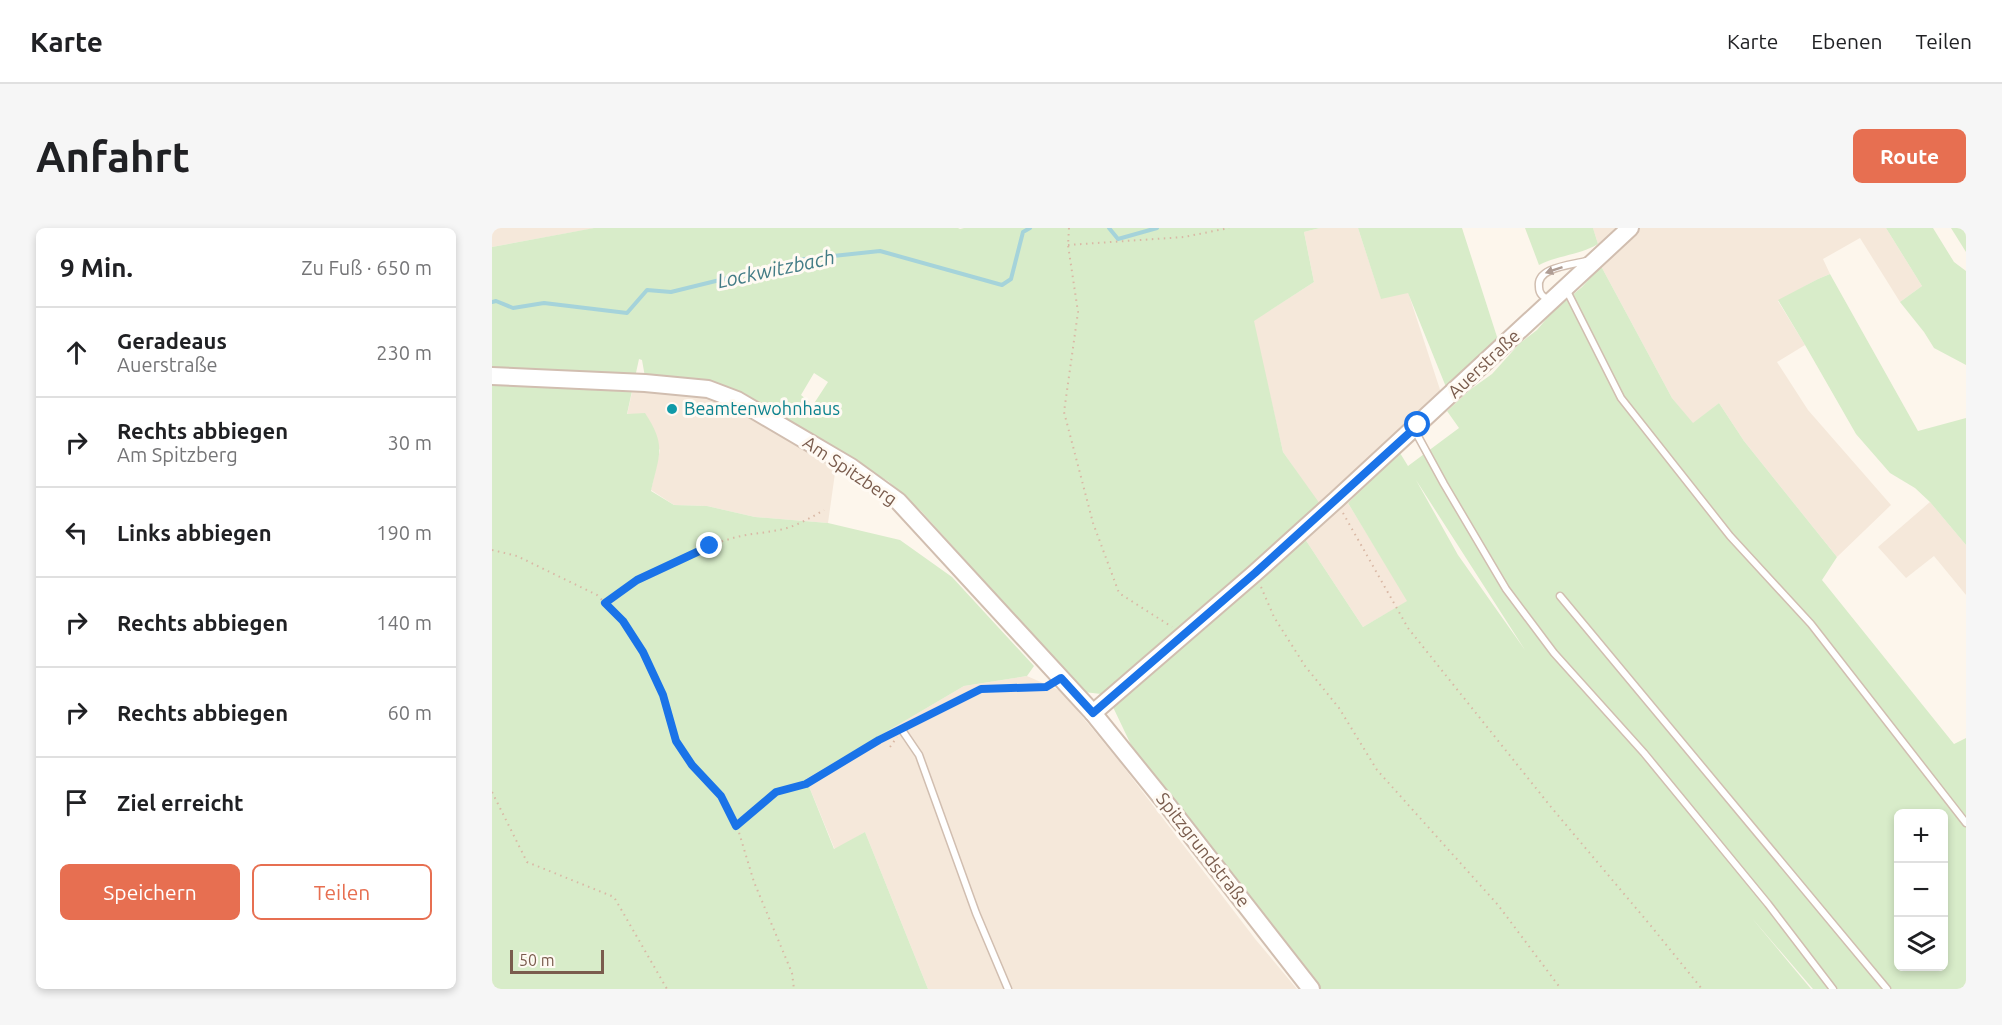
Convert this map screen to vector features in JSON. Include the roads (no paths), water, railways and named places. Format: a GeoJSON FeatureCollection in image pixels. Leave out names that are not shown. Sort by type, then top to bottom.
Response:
{"type":"FeatureCollection","features":[{"type":"Feature","properties":{"kind":"street","name":"Auerstraße"},"geometry":{"type":"LineString","coordinates":[[1093,713],[1336,500],[1630,228]]}},
{"type":"Feature","properties":{"kind":"street","name":"Am Spitzberg"},"geometry":{"type":"LineString","coordinates":[[492,376],[645,382],[708,389],[737,400],[850,467],[898,501],[1093,713]]}},
{"type":"Feature","properties":{"kind":"street","name":"Spitzgrundstraße"},"geometry":{"type":"LineString","coordinates":[[1093,713],[1311,989]]}},
{"type":"Feature","properties":{"kind":"lane"},"geometry":{"type":"LineString","coordinates":[[1551,301],[1540,292],[1538,283],[1541,276],[1549,271],[1598,257]]}},
{"type":"Feature","properties":{"kind":"lane"},"geometry":{"type":"LineString","coordinates":[[1565,288],[1621,398],[1730,536],[1811,624],[1966,823]]}},
{"type":"Feature","properties":{"kind":"lane"},"geometry":{"type":"LineString","coordinates":[[1414,428],[1506,589],[1554,652],[1644,753],[1768,904],[1833,989]]}},
{"type":"Feature","properties":{"kind":"lane"},"geometry":{"type":"LineString","coordinates":[[1560,596],[1887,989]]}},
{"type":"Feature","properties":{"kind":"lane"},"geometry":{"type":"LineString","coordinates":[[902,730],[919,755],[976,913],[1008,989]]}},
{"type":"Feature","properties":{"kind":"waterway","name":"Lockwitzbach"},"geometry":{"type":"LineString","coordinates":[[492,302],[496,301],[513,308],[544,303],[627,313],[647,290],[671,292],[805,259],[880,251],[1002,285],[1011,279],[1023,232],[1030,228]]}},
{"type":"Feature","properties":{"kind":"waterway","name":"Lockwitzbach"},"geometry":{"type":"LineString","coordinates":[[1109,228],[1118,239],[1157,228]]}},
{"type":"Feature","properties":{"kind":"place","name":"Beamtenwohnhaus"},"geometry":{"type":"Point","coordinates":[672,409]}}]}
